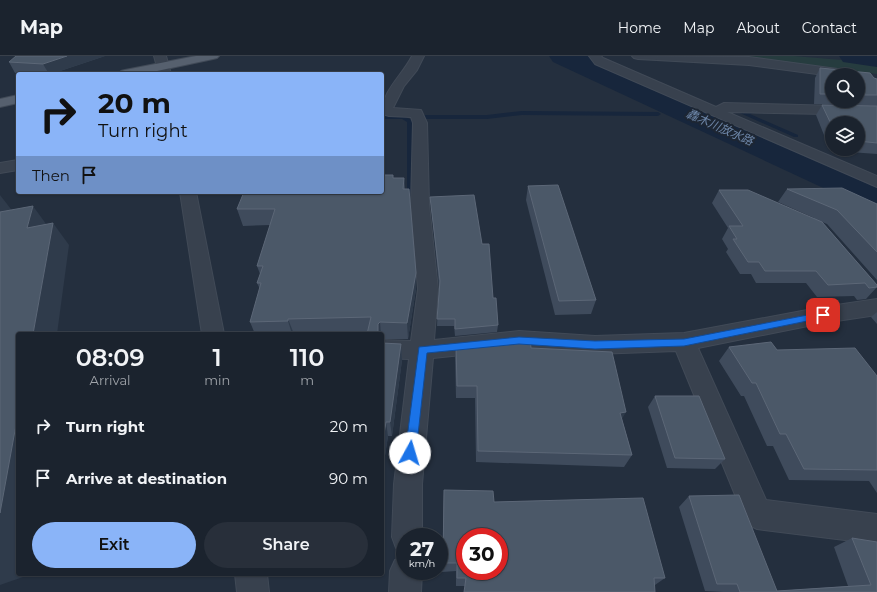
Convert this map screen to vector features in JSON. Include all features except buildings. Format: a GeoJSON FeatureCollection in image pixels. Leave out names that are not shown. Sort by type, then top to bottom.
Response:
{"type":"FeatureCollection","features":[{"type":"Feature","properties":{"kind":"main road"},"geometry":{"type":"LineString","coordinates":[[133,72],[213,56]]}},
{"type":"Feature","properties":{"kind":"main road"},"geometry":{"type":"LineString","coordinates":[[0,103],[16,99]]}},
{"type":"Feature","properties":{"kind":"street"},"geometry":{"type":"LineString","coordinates":[[407,528],[408,484],[423,350],[428,289],[420,204],[420,123],[416,112],[389,112],[385,110],[398,85],[411,70],[418,56]]}},
{"type":"Feature","properties":{"kind":"street"},"geometry":{"type":"LineString","coordinates":[[595,56],[599,61],[717,113],[872,176]]}},
{"type":"Feature","properties":{"kind":"street"},"geometry":{"type":"LineString","coordinates":[[638,56],[749,61],[825,71]]}},
{"type":"Feature","properties":{"kind":"street"},"geometry":{"type":"LineString","coordinates":[[717,113],[724,107],[877,111]]}},
{"type":"Feature","properties":{"kind":"street"},"geometry":{"type":"LineString","coordinates":[[0,168],[16,165]]}},
{"type":"Feature","properties":{"kind":"street"},"geometry":{"type":"LineString","coordinates":[[188,194],[212,332]]}},
{"type":"Feature","properties":{"kind":"street"},"geometry":{"type":"LineString","coordinates":[[384,349],[423,350],[519,340],[595,345],[684,342],[823,315],[875,298]]}},
{"type":"Feature","properties":{"kind":"street"},"geometry":{"type":"LineString","coordinates":[[684,342],[757,514],[877,529]]}},
{"type":"Feature","properties":{"kind":"street"},"geometry":{"type":"LineString","coordinates":[[251,576],[253,592]]}},
{"type":"Feature","properties":{"kind":"street"},"geometry":{"type":"LineString","coordinates":[[405,592],[406,580]]}},
{"type":"Feature","properties":{"kind":"green space"},"geometry":{"type":"Polygon","coordinates":[[[705,56],[794,56],[877,63],[877,74],[865,72],[865,68],[831,68],[761,59],[705,56]]]}},
{"type":"Feature","properties":{"kind":"waterway","name":"轟木川放水路"},"geometry":{"type":"LineString","coordinates":[[563,56],[877,197]]}},
{"type":"Feature","properties":{"kind":"waterway"},"geometry":{"type":"LineString","coordinates":[[853,56],[877,58]]}},
{"type":"Feature","properties":{"kind":"waterway"},"geometry":{"type":"LineString","coordinates":[[759,111],[743,113],[796,136]]}},
{"type":"Feature","properties":{"kind":"waterway"},"geometry":{"type":"LineString","coordinates":[[425,117],[487,117],[522,113],[658,114]]}},
{"type":"Feature","properties":{"kind":"waterway"},"geometry":{"type":"LineString","coordinates":[[384,117],[403,117],[410,121],[411,224]]}},
{"type":"Feature","properties":{"kind":"route"},"geometry":{"type":"LineString","coordinates":[[410,453],[423,350],[519,340],[595,345],[684,342],[823,315]]}}]}
